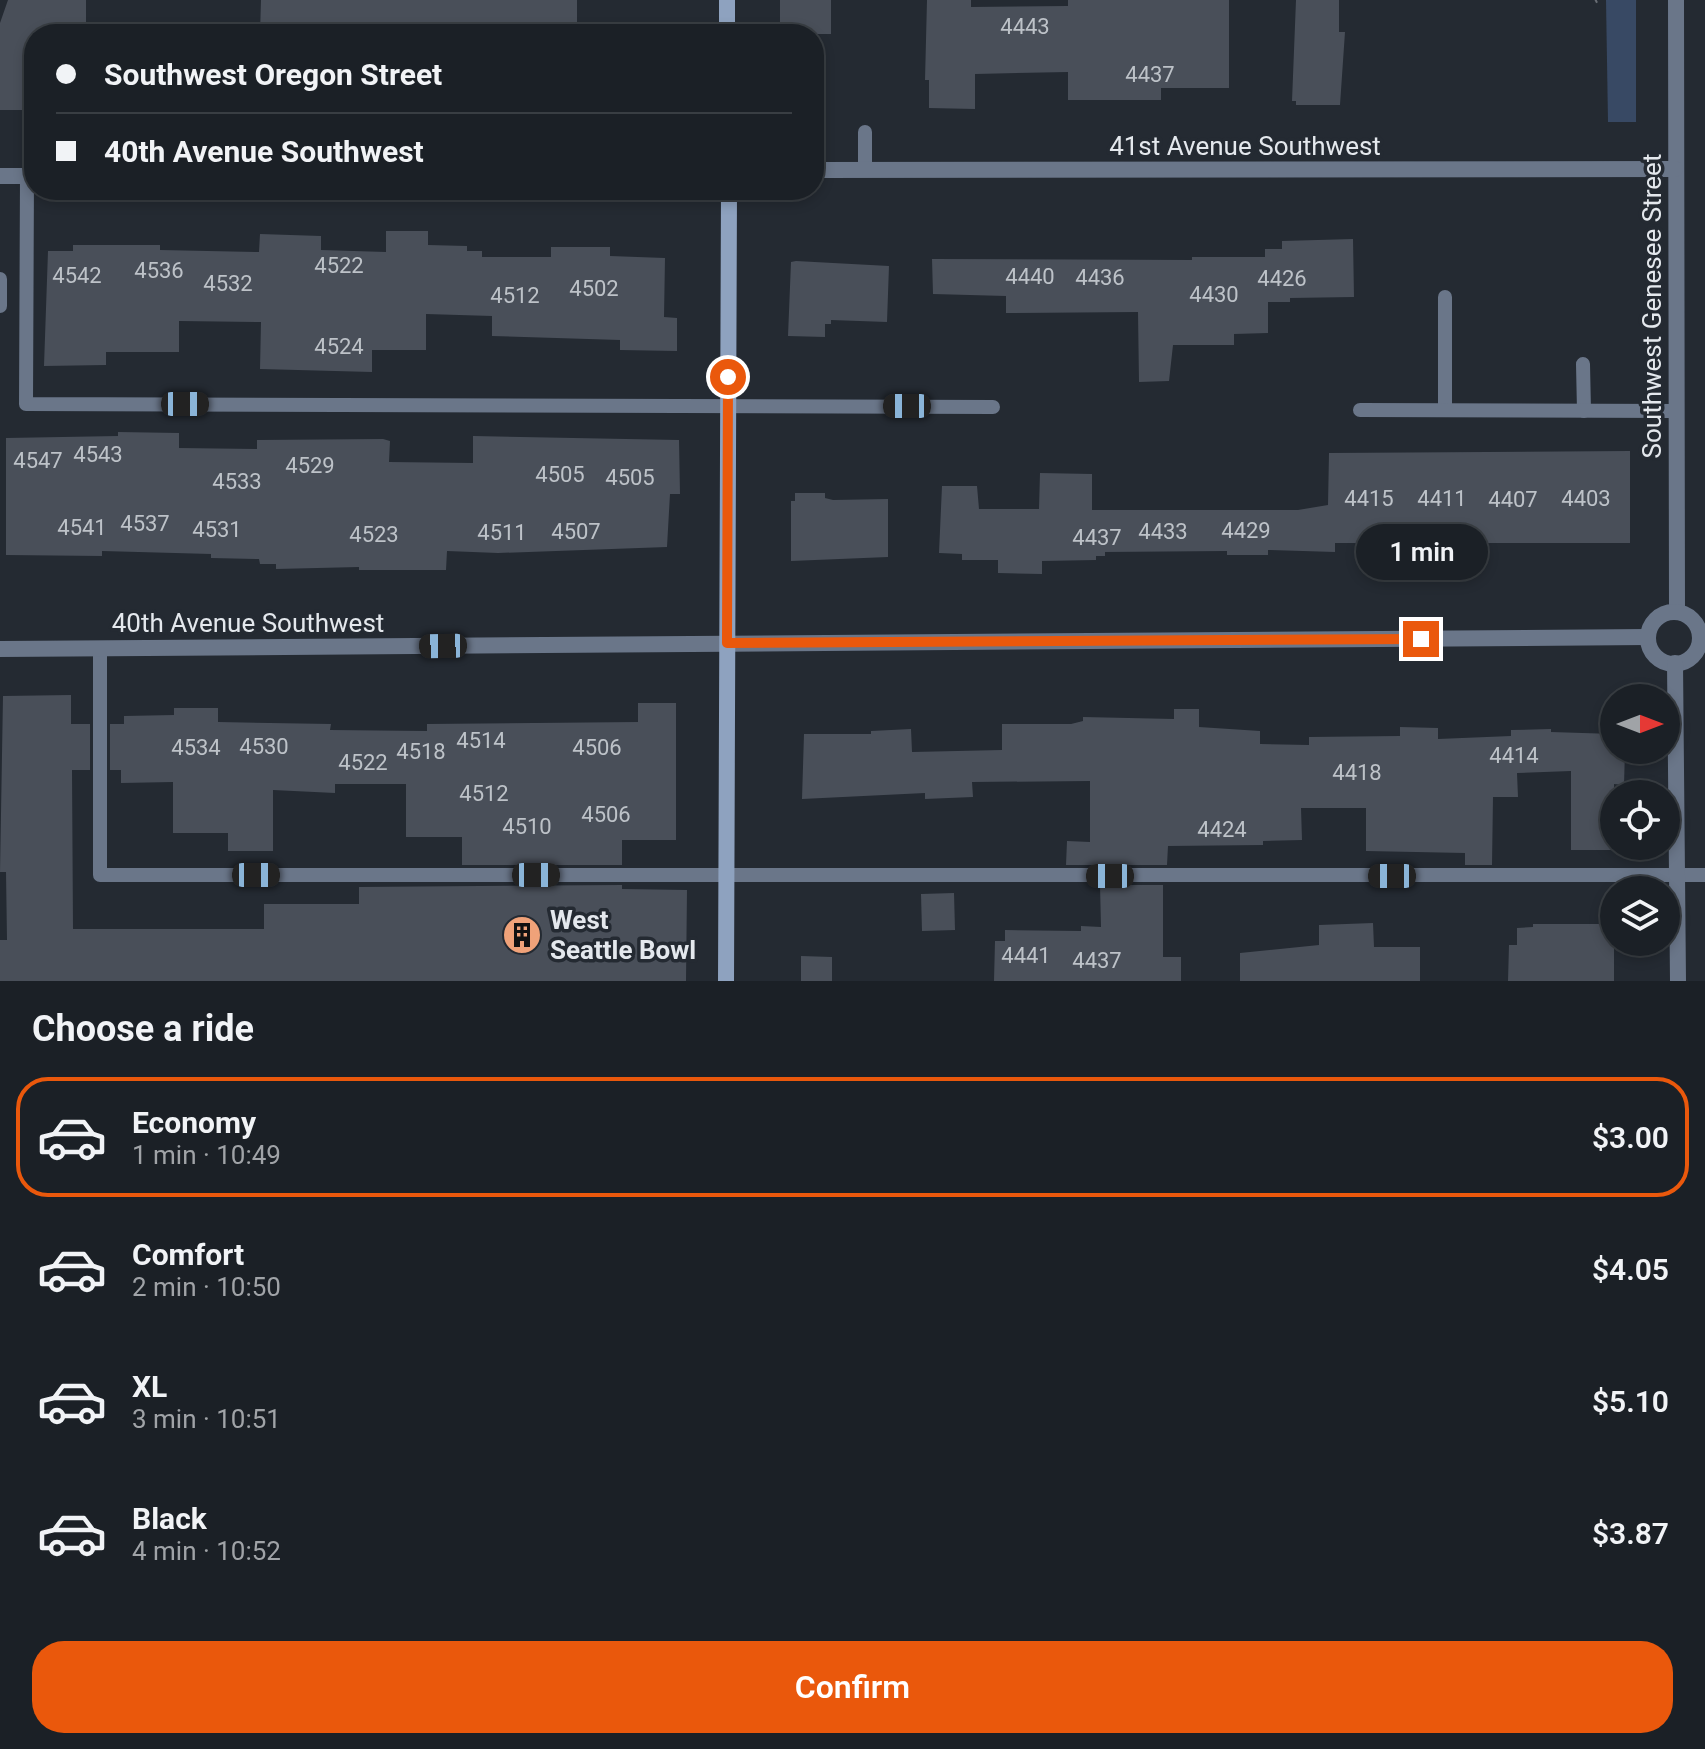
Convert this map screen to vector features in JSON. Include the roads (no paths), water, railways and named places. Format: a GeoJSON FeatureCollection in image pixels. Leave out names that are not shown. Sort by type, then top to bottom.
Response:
{"type":"FeatureCollection","features":[{"type":"Feature","properties":{"kind":"street"},"geometry":{"type":"LineString","coordinates":[[727,0],[727,24]]}},
{"type":"Feature","properties":{"kind":"street","name":"Southwest Genesee Street"},"geometry":{"type":"LineString","coordinates":[[1676,0],[1677,612]]}},
{"type":"Feature","properties":{"kind":"street","name":"41st Avenue Southwest"},"geometry":{"type":"LineString","coordinates":[[824,170],[1675,169]]}},
{"type":"Feature","properties":{"kind":"street"},"geometry":{"type":"LineString","coordinates":[[0,176],[24,176]]}},
{"type":"Feature","properties":{"kind":"street"},"geometry":{"type":"LineString","coordinates":[[726,981],[729,200]]}},
{"type":"Feature","properties":{"kind":"street"},"geometry":{"type":"LineString","coordinates":[[1677,612],[1695,622],[1702,640],[1692,657],[1675,663],[1655,656],[1648,637],[1657,618],[1677,612]]}},
{"type":"Feature","properties":{"kind":"street","name":"40th Avenue Southwest"},"geometry":{"type":"LineString","coordinates":[[0,649],[1648,637]]}},
{"type":"Feature","properties":{"kind":"street"},"geometry":{"type":"LineString","coordinates":[[1675,663],[1678,981]]}},
{"type":"Feature","properties":{"kind":"lane"},"geometry":{"type":"LineString","coordinates":[[865,132],[865,170]]}},
{"type":"Feature","properties":{"kind":"lane"},"geometry":{"type":"LineString","coordinates":[[30,200],[26,404],[993,407]]}},
{"type":"Feature","properties":{"kind":"lane"},"geometry":{"type":"LineString","coordinates":[[0,279],[0,306]]}},
{"type":"Feature","properties":{"kind":"lane"},"geometry":{"type":"LineString","coordinates":[[1445,297],[1445,410]]}},
{"type":"Feature","properties":{"kind":"lane"},"geometry":{"type":"LineString","coordinates":[[1583,364],[1584,411]]}},
{"type":"Feature","properties":{"kind":"lane"},"geometry":{"type":"LineString","coordinates":[[1360,410],[1676,411]]}},
{"type":"Feature","properties":{"kind":"lane"},"geometry":{"type":"LineString","coordinates":[[100,649],[100,875],[1705,875]]}},
{"type":"Feature","properties":{"kind":"place","name":"West Seattle Bowl"},"geometry":{"type":"Point","coordinates":[522,935]}}]}
